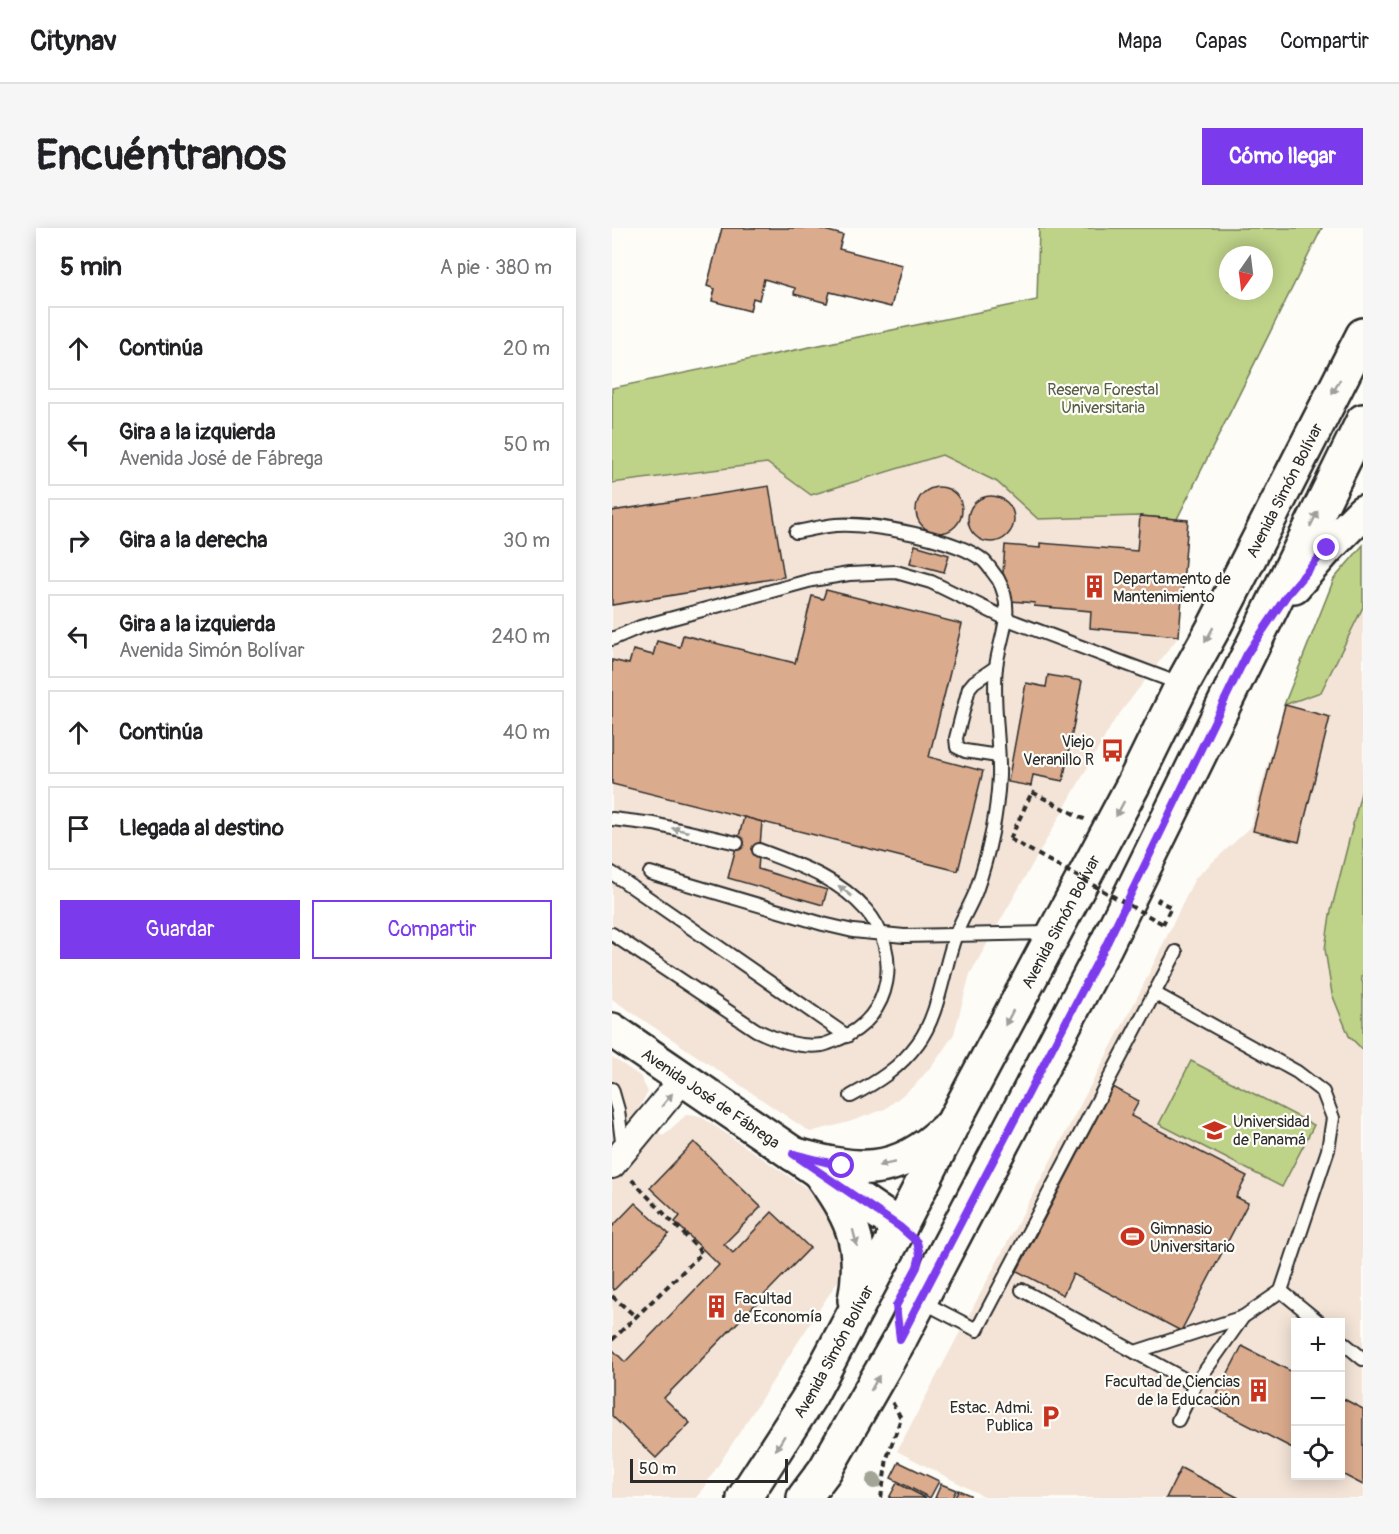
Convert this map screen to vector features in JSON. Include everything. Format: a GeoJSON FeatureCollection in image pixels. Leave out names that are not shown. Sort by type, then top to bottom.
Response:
{"type":"FeatureCollection","features":[{"type":"Feature","properties":{"kind":"main road","name":"Avenida Simón Bolívar"},"geometry":{"type":"LineString","coordinates":[[744,1498],[810,1396],[900,1227],[1133,785],[1182,685],[1213,629],[1363,335]]}},
{"type":"Feature","properties":{"kind":"main road"},"geometry":{"type":"LineString","coordinates":[[804,1498],[830,1461],[900,1339],[1111,935],[1363,421]]}},
{"type":"Feature","properties":{"kind":"main road"},"geometry":{"type":"LineString","coordinates":[[1247,654],[1302,576],[1346,527],[1363,512]]}},
{"type":"Feature","properties":{"kind":"main road","name":"Avenida José de Fábrega"},"geometry":{"type":"LineString","coordinates":[[612,1030],[900,1227],[917,1242],[920,1255],[917,1267],[896,1306],[900,1339]]}},
{"type":"Feature","properties":{"kind":"main road"},"geometry":{"type":"LineString","coordinates":[[805,1161],[870,1168],[885,1165],[908,1158],[921,1151],[953,1123]]}},
{"type":"Feature","properties":{"kind":"main road"},"geometry":{"type":"LineString","coordinates":[[805,1161],[836,1194],[854,1231],[859,1270],[852,1316]]}},
{"type":"Feature","properties":{"kind":"street"},"geometry":{"type":"LineString","coordinates":[[620,1163],[684,1078]]}},
{"type":"Feature","properties":{"kind":"lane"},"geometry":{"type":"LineString","coordinates":[[795,532],[837,525],[862,526],[897,531],[938,541],[964,550],[984,562],[998,580],[1007,605],[1007,619],[996,668],[999,775],[989,852],[975,894],[955,936],[933,1012],[920,1041],[901,1064],[878,1082],[851,1096]]}},
{"type":"Feature","properties":{"kind":"lane"},"geometry":{"type":"LineString","coordinates":[[612,639],[640,627],[813,580],[849,574],[896,572],[931,582],[1007,619],[1182,685]]}},
{"type":"Feature","properties":{"kind":"lane"},"geometry":{"type":"LineString","coordinates":[[996,668],[974,682],[969,688],[956,738],[957,747],[965,751],[998,756]]}},
{"type":"Feature","properties":{"kind":"lane"},"geometry":{"type":"LineString","coordinates":[[612,819],[654,824],[736,843]]}},
{"type":"Feature","properties":{"kind":"lane"},"geometry":{"type":"LineString","coordinates":[[612,934],[756,1030],[778,1040],[801,1046],[823,1045],[847,1036],[861,1027],[877,1010],[884,992],[888,969],[883,935],[866,910],[842,887],[808,868],[759,850]]}},
{"type":"Feature","properties":{"kind":"lane"},"geometry":{"type":"LineString","coordinates":[[612,873],[847,1036]]}},
{"type":"Feature","properties":{"kind":"lane"},"geometry":{"type":"LineString","coordinates":[[650,873],[823,924],[883,935],[955,936],[1014,932],[1054,933]]}},
{"type":"Feature","properties":{"kind":"lane"},"geometry":{"type":"LineString","coordinates":[[919,1300],[977,1330],[1176,952]]}},
{"type":"Feature","properties":{"kind":"lane"},"geometry":{"type":"LineString","coordinates":[[1135,1352],[1243,1317],[1281,1291],[1328,1150],[1333,1118],[1323,1092],[1297,1072],[1154,993]]}},
{"type":"Feature","properties":{"kind":"lane"},"geometry":{"type":"LineString","coordinates":[[612,1089],[618,1110],[620,1163]]}},
{"type":"Feature","properties":{"kind":"lane"},"geometry":{"type":"LineString","coordinates":[[1022,1290],[1195,1385]]}},
{"type":"Feature","properties":{"kind":"lane"},"geometry":{"type":"LineString","coordinates":[[1281,1291],[1313,1318]]}},
{"type":"Feature","properties":{"kind":"lane"},"geometry":{"type":"LineString","coordinates":[[1178,1420],[1195,1385],[1243,1317]]}},
{"type":"Feature","properties":{"kind":"lane"},"geometry":{"type":"LineString","coordinates":[[1345,1343],[1363,1359]]}},
{"type":"Feature","properties":{"kind":"path"},"geometry":{"type":"LineString","coordinates":[[1072,813],[1032,792],[1010,839],[1163,924],[1171,907],[1158,901],[1163,892]]}},
{"type":"Feature","properties":{"kind":"path"},"geometry":{"type":"LineString","coordinates":[[612,1340],[702,1253],[620,1163]]}},
{"type":"Feature","properties":{"kind":"path"},"geometry":{"type":"LineString","coordinates":[[612,1296],[635,1316]]}},
{"type":"Feature","properties":{"kind":"path"},"geometry":{"type":"LineString","coordinates":[[881,1498],[887,1458],[902,1418],[891,1400]]}},
{"type":"Feature","properties":{"kind":"shaded area"},"geometry":{"type":"Polygon","coordinates":[[[942,455],[997,482],[1038,519],[1140,516],[1188,520],[1179,636],[1114,721],[970,974],[954,1034],[935,1062],[915,1085],[885,1109],[849,1122],[810,1132],[612,999],[612,483],[767,463],[811,495],[942,455]]]}},
{"type":"Feature","properties":{"kind":"shaded area","name":"Universidad de Panamá"},"geometry":{"type":"Polygon","coordinates":[[[1363,607],[1363,1498],[987,1498],[897,1451],[1139,994],[1195,878],[1250,828],[1284,705],[1321,692],[1363,607]]]}},
{"type":"Feature","properties":{"kind":"shaded area"},"geometry":{"type":"Polygon","coordinates":[[[612,1057],[640,1076],[648,1092],[637,1111],[663,1136],[686,1115],[700,1116],[821,1198],[838,1227],[843,1253],[839,1279],[697,1498],[612,1498],[612,1057]]]}},
{"type":"Feature","properties":{"kind":"green space","name":"Reserva Forestal Universitaria"},"geometry":{"type":"Polygon","coordinates":[[[1039,228],[1322,228],[1177,519],[1140,516],[1038,519],[997,482],[942,455],[811,495],[767,463],[612,483],[612,388],[1037,300],[1039,228]]]}},
{"type":"Feature","properties":{"kind":"green space"},"geometry":{"type":"Polygon","coordinates":[[[1363,545],[1363,607],[1321,692],[1284,705],[1334,579],[1363,545]]]}},
{"type":"Feature","properties":{"kind":"green space"},"geometry":{"type":"Polygon","coordinates":[[[1363,785],[1363,977],[1361,977],[1363,984],[1363,1050],[1349,1036],[1332,994],[1325,949],[1330,915],[1363,785]]]}},
{"type":"Feature","properties":{"kind":"green space"},"geometry":{"type":"Polygon","coordinates":[[[1191,1061],[1314,1125],[1282,1187],[1159,1124],[1191,1061]]]}},
{"type":"Feature","properties":{"kind":"building"},"geometry":{"type":"Polygon","coordinates":[[[722,228],[817,228],[843,235],[839,249],[902,265],[891,307],[830,292],[827,303],[794,294],[795,288],[764,279],[759,300],[753,298],[750,311],[712,301],[715,289],[707,286],[722,228]]]}},
{"type":"Feature","properties":{"kind":"building"},"geometry":{"type":"Polygon","coordinates":[[[769,486],[784,577],[612,605],[612,511],[769,486]]]}},
{"type":"Feature","properties":{"kind":"building"},"geometry":{"type":"Polygon","coordinates":[[[939,487],[955,494],[962,510],[955,526],[939,533],[923,526],[916,510],[923,494],[939,487]]]}},
{"type":"Feature","properties":{"kind":"building"},"geometry":{"type":"Polygon","coordinates":[[[991,496],[1000,497],[1007,503],[1013,510],[1013,528],[1007,535],[1000,541],[991,542],[982,541],[975,535],[969,528],[968,519],[969,510],[975,503],[982,497],[991,496]]]}},
{"type":"Feature","properties":{"kind":"building","name":"Departamento de Mantenimiento"},"geometry":{"type":"Polygon","coordinates":[[[1140,516],[1188,520],[1179,636],[1090,628],[1091,611],[1034,606],[1035,603],[1011,601],[1003,573],[1005,545],[1040,548],[1040,543],[1137,551],[1140,516]]]}},
{"type":"Feature","properties":{"kind":"building"},"geometry":{"type":"Polygon","coordinates":[[[915,545],[949,555],[944,572],[910,563],[915,545]]]}},
{"type":"Feature","properties":{"kind":"building"},"geometry":{"type":"Polygon","coordinates":[[[826,590],[962,624],[929,757],[983,771],[958,871],[612,784],[612,660],[629,664],[633,650],[653,655],[657,641],[680,647],[683,635],[795,663],[812,596],[823,599],[826,590]]]}},
{"type":"Feature","properties":{"kind":"building"},"geometry":{"type":"Polygon","coordinates":[[[1048,675],[1082,681],[1063,781],[1033,775],[1031,786],[1008,782],[1026,683],[1046,687],[1048,675]]]}},
{"type":"Feature","properties":{"kind":"building"},"geometry":{"type":"Polygon","coordinates":[[[1285,705],[1330,717],[1299,842],[1253,831],[1285,705]]]}},
{"type":"Feature","properties":{"kind":"building"},"geometry":{"type":"Polygon","coordinates":[[[744,817],[762,822],[758,869],[827,890],[823,905],[728,878],[744,817]]]}},
{"type":"Feature","properties":{"kind":"building","name":"Gimnasio Universitario"},"geometry":{"type":"Polygon","coordinates":[[[1113,1087],[1139,1101],[1131,1116],[1247,1176],[1236,1197],[1248,1203],[1181,1331],[1073,1274],[1063,1295],[1017,1271],[1113,1087]]]}},
{"type":"Feature","properties":{"kind":"building","name":"Facultad de Economía"},"geometry":{"type":"Polygon","coordinates":[[[694,1142],[761,1207],[724,1244],[733,1253],[772,1212],[810,1248],[664,1398],[690,1423],[656,1458],[612,1416],[612,1349],[625,1362],[719,1265],[675,1222],[680,1216],[650,1188],[694,1142]]]}},
{"type":"Feature","properties":{"kind":"building"},"geometry":{"type":"Polygon","coordinates":[[[635,1203],[669,1234],[614,1290],[612,1288],[612,1227],[635,1203]]]}},
{"type":"Feature","properties":{"kind":"building","name":"Facultad de Ciencias de la Educación"},"geometry":{"type":"Polygon","coordinates":[[[1242,1346],[1291,1371],[1291,1447],[1211,1406],[1242,1346]]]}},
{"type":"Feature","properties":{"kind":"building"},"geometry":{"type":"Polygon","coordinates":[[[1345,1400],[1363,1409],[1363,1485],[1345,1476],[1345,1400]]]}},
{"type":"Feature","properties":{"kind":"building"},"geometry":{"type":"Polygon","coordinates":[[[899,1462],[939,1481],[930,1498],[891,1478],[899,1462]]]}},
{"type":"Feature","properties":{"kind":"building"},"geometry":{"type":"Polygon","coordinates":[[[1181,1468],[1239,1498],[1166,1498],[1181,1468]]]}},
{"type":"Feature","properties":{"kind":"building"},"geometry":{"type":"Polygon","coordinates":[[[897,1483],[926,1498],[889,1498],[897,1483]]]}},
{"type":"Feature","properties":{"kind":"building"},"geometry":{"type":"Polygon","coordinates":[[[941,1484],[956,1490],[952,1498],[935,1498],[941,1484]]]}},
{"type":"Feature","properties":{"kind":"building"},"geometry":{"type":"Polygon","coordinates":[[[958,1490],[970,1495],[970,1498],[955,1498],[958,1490]]]}},
{"type":"Feature","properties":{"kind":"place","name":"Departamento de Mantenimiento"},"geometry":{"type":"Point","coordinates":[1095,587]}},
{"type":"Feature","properties":{"kind":"place","name":"Viejo Veranillo R"},"geometry":{"type":"Point","coordinates":[1112,750]}},
{"type":"Feature","properties":{"kind":"place","name":"Universidad de Panamá"},"geometry":{"type":"Point","coordinates":[1215,1130]}},
{"type":"Feature","properties":{"kind":"place","name":"Gimnasio Universitario"},"geometry":{"type":"Point","coordinates":[1132,1237]}},
{"type":"Feature","properties":{"kind":"place","name":"Facultad de Economía"},"geometry":{"type":"Point","coordinates":[716,1307]}},
{"type":"Feature","properties":{"kind":"place","name":"Facultad de Ciencias de la Educación"},"geometry":{"type":"Point","coordinates":[1258,1390]}},
{"type":"Feature","properties":{"kind":"place","name":"Estac. Admi. Publica"},"geometry":{"type":"Point","coordinates":[1051,1416]}},
{"type":"Feature","properties":{"kind":"route"},"geometry":{"type":"LineString","coordinates":[[842,1166],[830,1165],[793,1154],[900,1227],[917,1242],[920,1255],[917,1267],[896,1306],[900,1339],[1137,884],[1247,654],[1287,595],[1327,548]]}}]}
